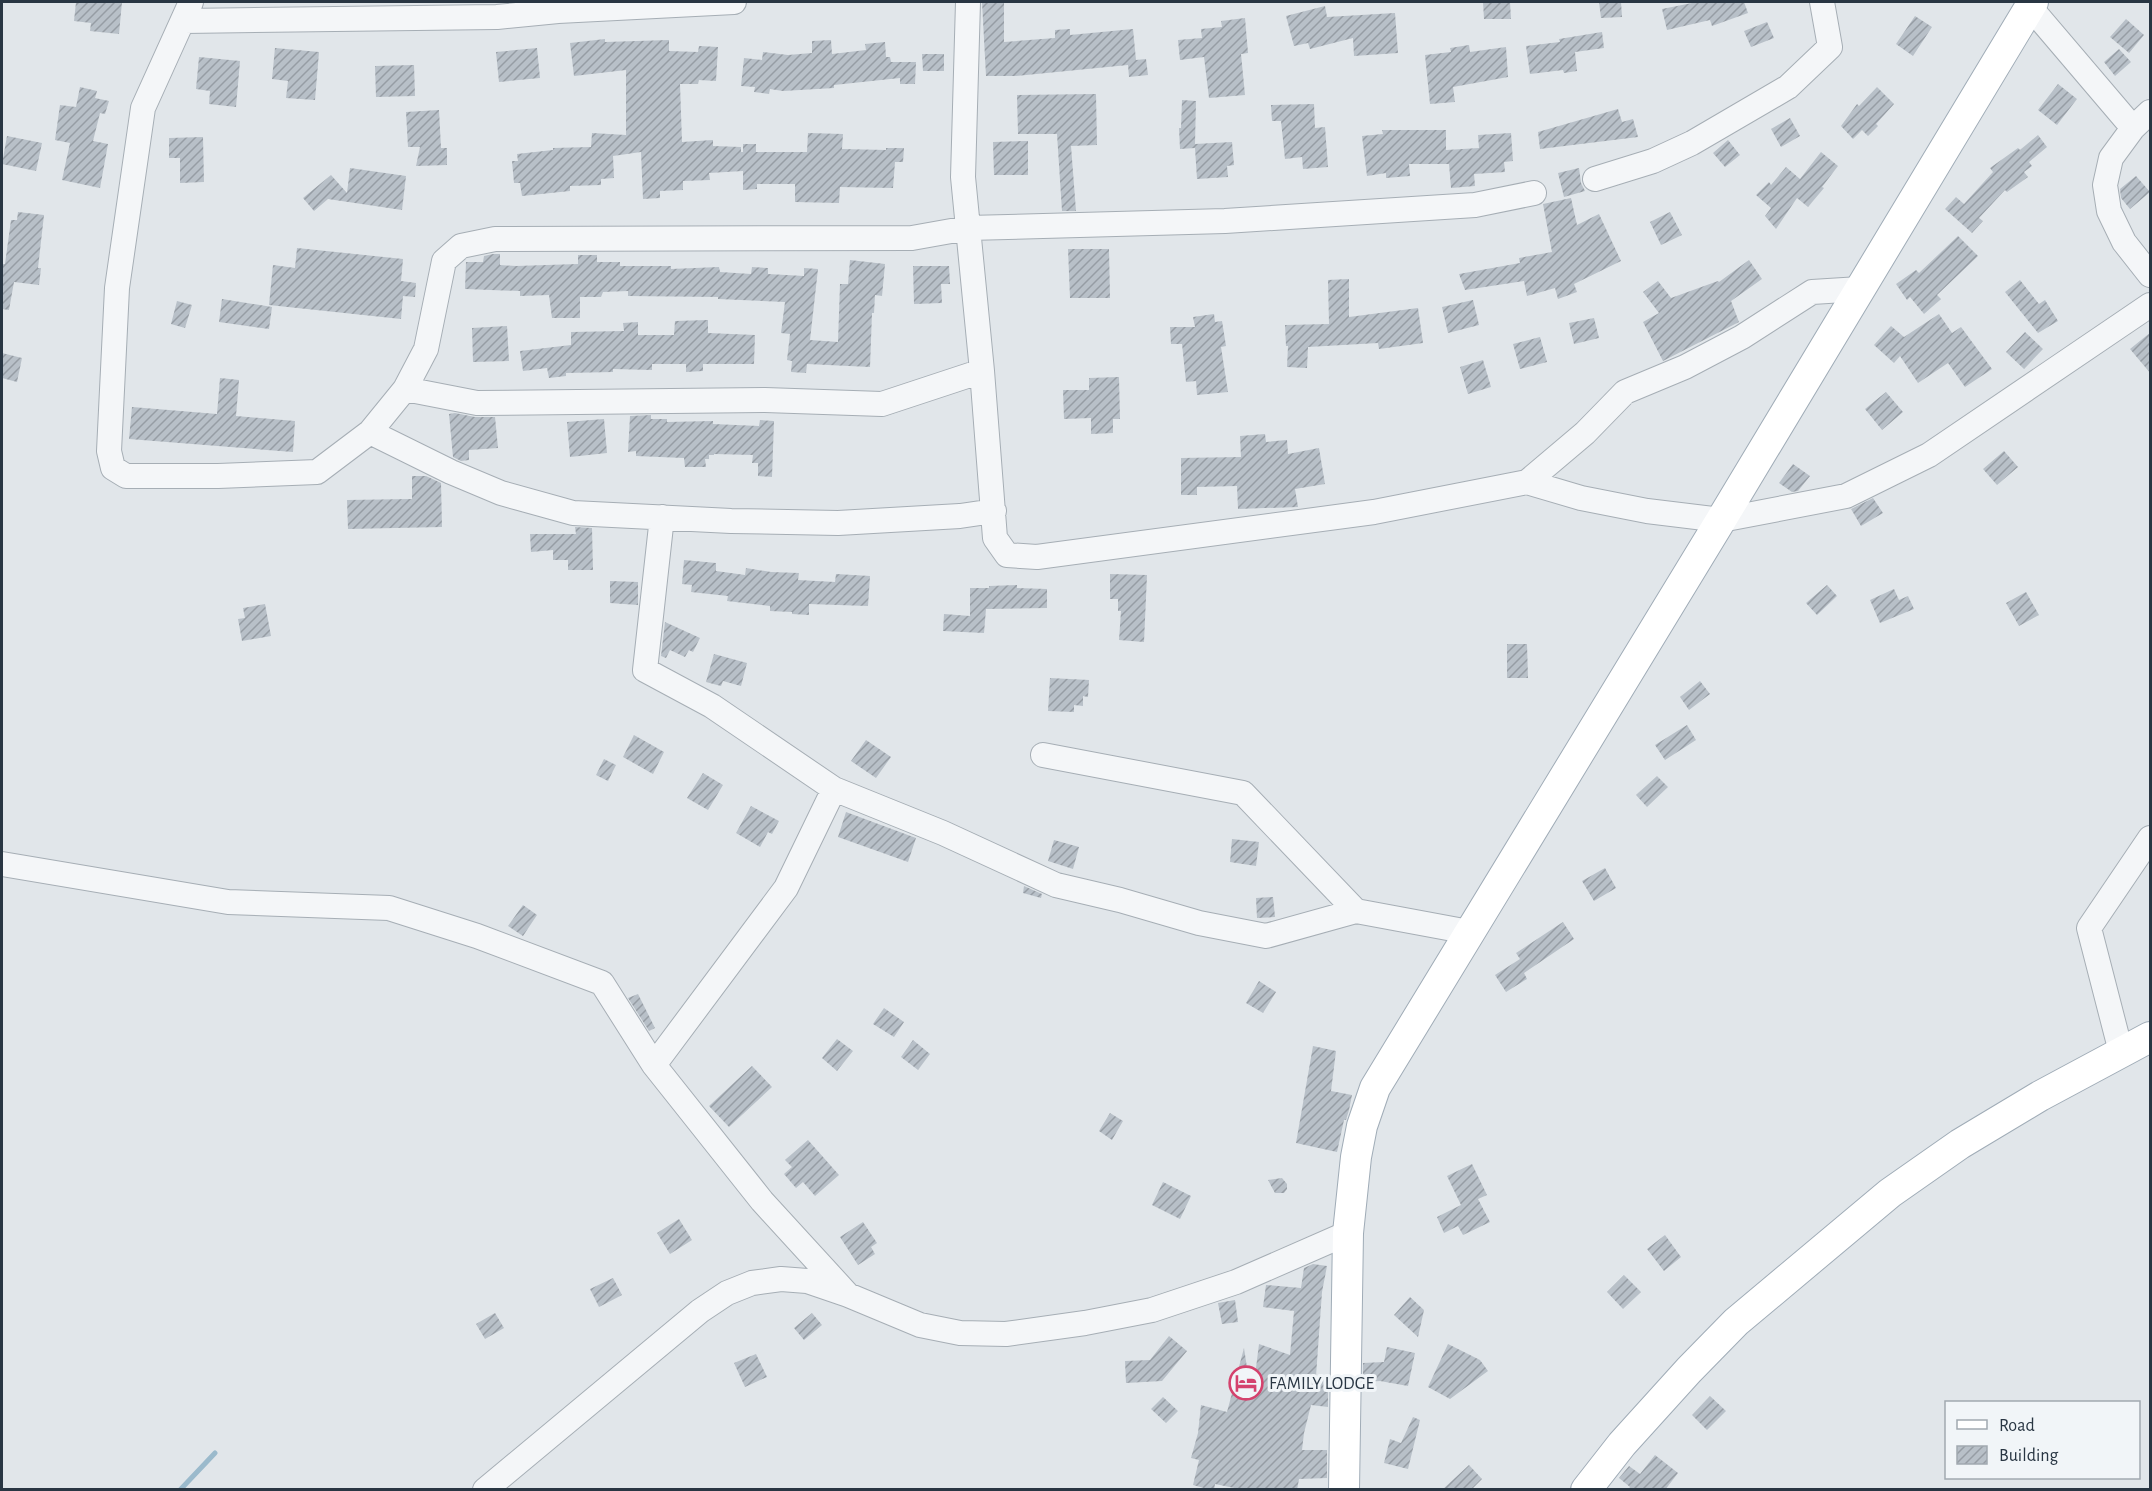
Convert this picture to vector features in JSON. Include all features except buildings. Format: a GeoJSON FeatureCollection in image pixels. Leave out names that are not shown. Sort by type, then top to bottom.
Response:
{"type":"FeatureCollection","features":[{"type":"Feature","properties":{"kind":"main road"},"geometry":{"type":"LineString","coordinates":[[1344,1490],[1348,1233],[1356,1157],[1362,1126],[1375,1088],[1721,520],[2031,4]]}},
{"type":"Feature","properties":{"kind":"main road"},"geometry":{"type":"LineString","coordinates":[[1586,1490],[1622,1444],[1736,1322],[1890,1193],[1959,1144],[2040,1096],[2151,1037]]}},
{"type":"Feature","properties":{"kind":"street"},"geometry":{"type":"LineString","coordinates":[[734,2],[558,11],[497,17],[187,11],[143,108],[117,288],[108,451],[113,468],[126,476],[218,476],[316,472],[370,432],[405,389],[426,349],[444,261],[461,246],[495,239],[912,238],[968,228],[1225,221],[1475,205],[1534,193]]}},
{"type":"Feature","properties":{"kind":"street"},"geometry":{"type":"LineString","coordinates":[[968,2],[963,177],[995,538],[1007,555],[1037,556],[1374,512],[1527,482],[1603,503],[1721,520],[1846,496],[1918,460],[2151,305]]}},
{"type":"Feature","properties":{"kind":"street"},"geometry":{"type":"LineString","coordinates":[[1594,179],[1653,161],[1692,143],[1788,87],[1830,48],[1822,2]]}},
{"type":"Feature","properties":{"kind":"street"},"geometry":{"type":"LineString","coordinates":[[2031,4],[2142,120],[2110,158],[2105,184],[2109,211],[2124,242],[2151,274]]}},
{"type":"Feature","properties":{"kind":"street"},"geometry":{"type":"LineString","coordinates":[[1527,482],[1586,433],[1625,392],[1684,367],[1742,337],[1812,292],[1860,289]]}},
{"type":"Feature","properties":{"kind":"street"},"geometry":{"type":"LineString","coordinates":[[405,389],[477,403],[765,400],[882,404],[982,371]]}},
{"type":"Feature","properties":{"kind":"street"},"geometry":{"type":"LineString","coordinates":[[370,432],[501,494],[573,513],[838,523],[960,516],[994,511]]}},
{"type":"Feature","properties":{"kind":"street"},"geometry":{"type":"LineString","coordinates":[[662,517],[645,670],[712,706],[834,789],[943,833],[1056,885],[1120,900],[1199,924],[1266,936],[1356,911],[1469,932]]}},
{"type":"Feature","properties":{"kind":"street"},"geometry":{"type":"LineString","coordinates":[[1043,755],[1243,793],[1356,911]]}},
{"type":"Feature","properties":{"kind":"street"},"geometry":{"type":"LineString","coordinates":[[654,1065],[786,888],[834,789]]}},
{"type":"Feature","properties":{"kind":"street"},"geometry":{"type":"LineString","coordinates":[[2121,1052],[2089,928],[2151,838]]}},
{"type":"Feature","properties":{"kind":"street"},"geometry":{"type":"LineString","coordinates":[[2,864],[228,902],[389,908],[477,936],[602,983],[654,1065],[762,1200],[848,1295]]}},
{"type":"Feature","properties":{"kind":"street"},"geometry":{"type":"LineString","coordinates":[[485,1490],[645,1355],[727,1293],[753,1283],[781,1279],[807,1281],[848,1295],[920,1325],[960,1332],[1006,1334],[1085,1323],[1152,1310],[1236,1282],[1348,1233]]}},
{"type":"Feature","properties":{"kind":"waterway"},"geometry":{"type":"LineString","coordinates":[[180,1490],[215,1453]]}},
{"type":"Feature","properties":{"kind":"place","name":"FAMILY LODGE"},"geometry":{"type":"Point","coordinates":[1246,1383]}}]}
